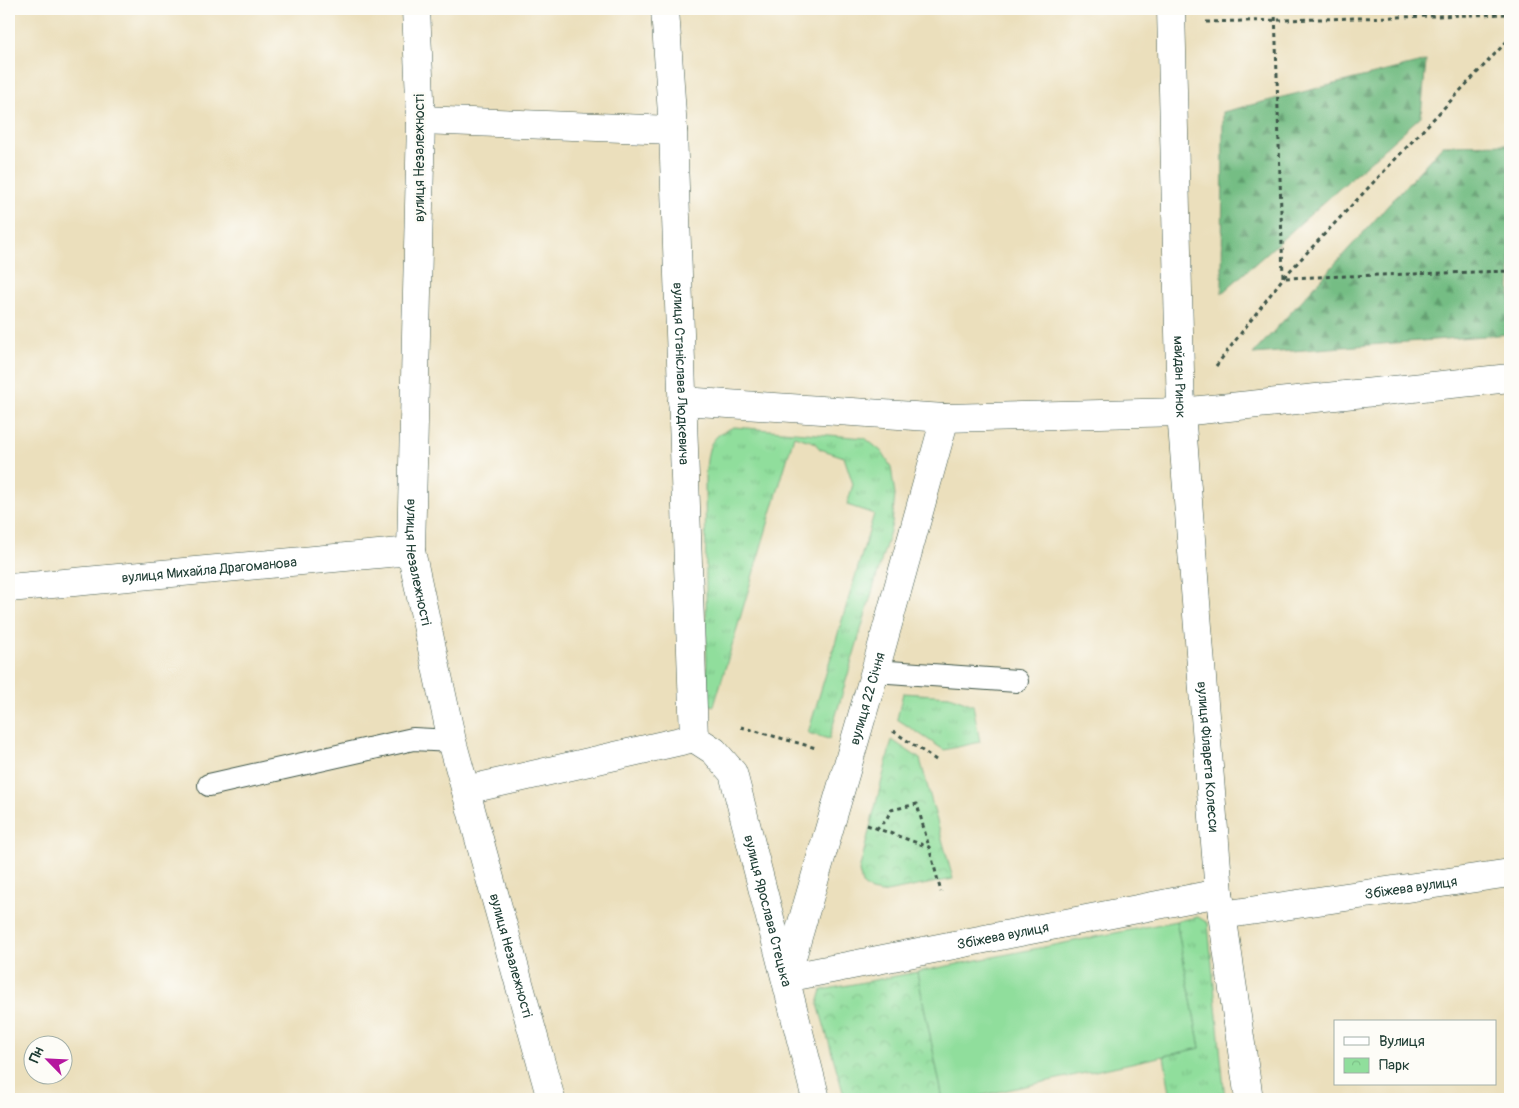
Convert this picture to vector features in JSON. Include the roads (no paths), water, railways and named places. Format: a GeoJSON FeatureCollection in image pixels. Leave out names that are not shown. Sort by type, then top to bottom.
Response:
{"type":"FeatureCollection","features":[{"type":"Feature","properties":{"kind":"street","name":"вулиця Незалежності"},"geometry":{"type":"LineString","coordinates":[[416,9],[421,120],[411,551],[452,741],[551,1099]]}},
{"type":"Feature","properties":{"kind":"street","name":"вулиця Станіслава Людкевича"},"geometry":{"type":"LineString","coordinates":[[665,9],[673,130],[694,738]]}},
{"type":"Feature","properties":{"kind":"street","name":"майдан Ринок"},"geometry":{"type":"LineString","coordinates":[[1171,16],[1181,412],[1510,378]]}},
{"type":"Feature","properties":{"kind":"street"},"geometry":{"type":"LineString","coordinates":[[421,120],[673,130]]}},
{"type":"Feature","properties":{"kind":"street"},"geometry":{"type":"LineString","coordinates":[[682,401],[945,418],[1181,412]]}},
{"type":"Feature","properties":{"kind":"street","name":"вулиця Філарета Колесси"},"geometry":{"type":"LineString","coordinates":[[1181,412],[1221,904],[1249,1099]]}},
{"type":"Feature","properties":{"kind":"street","name":"вулиця 22 Січня"},"geometry":{"type":"LineString","coordinates":[[786,978],[875,671],[945,418]]}},
{"type":"Feature","properties":{"kind":"street","name":"вулиця Михайла Драгоманова"},"geometry":{"type":"LineString","coordinates":[[9,588],[411,551]]}},
{"type":"Feature","properties":{"kind":"street"},"geometry":{"type":"LineString","coordinates":[[466,790],[694,738]]}},
{"type":"Feature","properties":{"kind":"street","name":"вулиця Ярослава Стецька"},"geometry":{"type":"LineString","coordinates":[[694,738],[714,751],[733,773],[816,1099]]}},
{"type":"Feature","properties":{"kind":"street","name":"Збіжева вулиця"},"geometry":{"type":"LineString","coordinates":[[786,978],[1221,904],[1510,874]]}},
{"type":"Feature","properties":{"kind":"lane"},"geometry":{"type":"LineString","coordinates":[[875,671],[1017,681]]}},
{"type":"Feature","properties":{"kind":"lane"},"geometry":{"type":"LineString","coordinates":[[209,785],[413,739],[452,741]]}}]}
